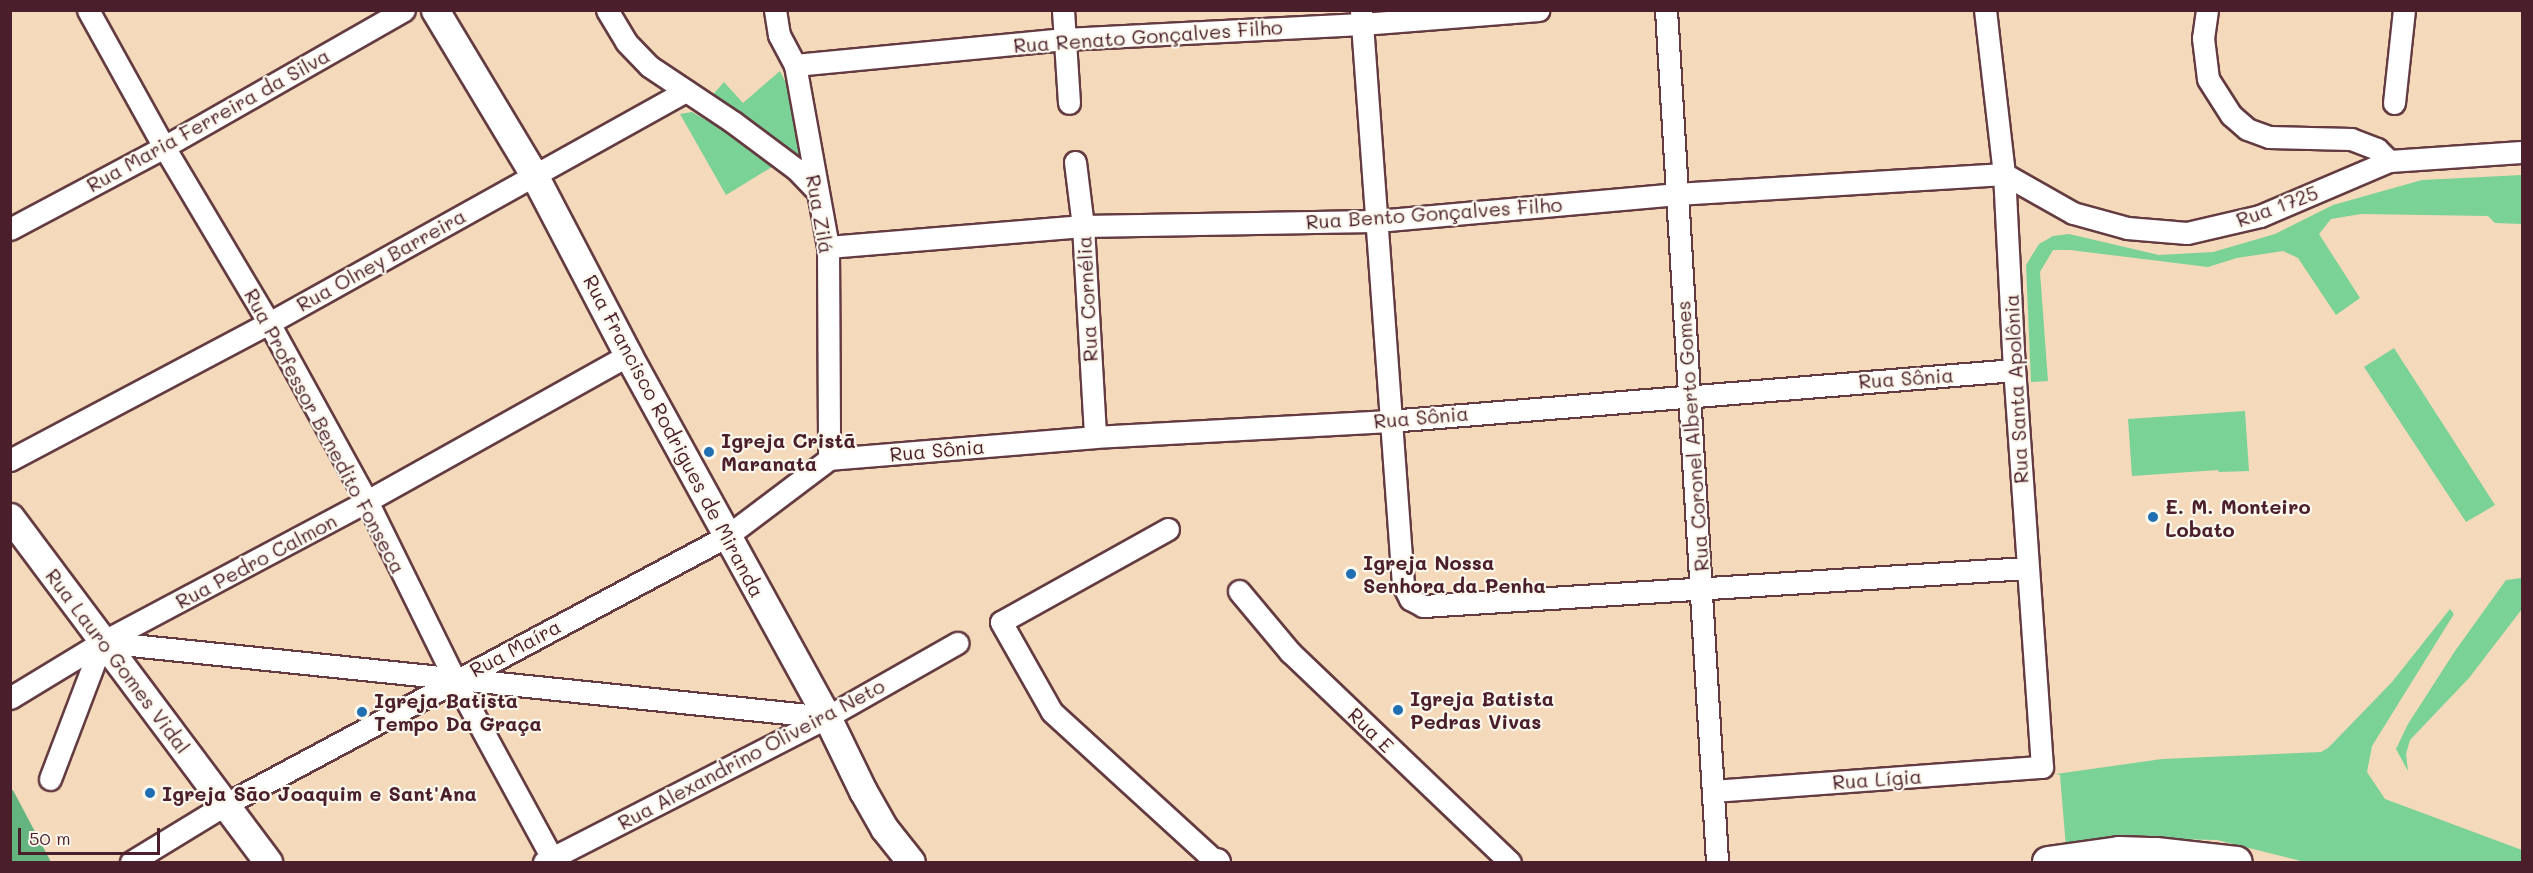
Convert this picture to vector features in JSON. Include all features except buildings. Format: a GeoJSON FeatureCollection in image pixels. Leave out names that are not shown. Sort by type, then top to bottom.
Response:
{"type":"FeatureCollection","features":[{"type":"Feature","properties":{"kind":"main road"},"geometry":{"type":"LineString","coordinates":[[2048,862],[2119,852],[2156,853],[2237,862]]}},
{"type":"Feature","properties":{"kind":"street","name":"Rua Professor Benedito Fonseca"},"geometry":{"type":"LineString","coordinates":[[88,10],[164,147],[269,322],[367,501],[455,680],[548,860]]}},
{"type":"Feature","properties":{"kind":"street","name":"Rua Maria Ferreira da Silva"},"geometry":{"type":"LineString","coordinates":[[10,229],[164,147],[404,10]]}},
{"type":"Feature","properties":{"kind":"street","name":"Rua Francisco Rodrigues de Miranda"},"geometry":{"type":"LineString","coordinates":[[435,10],[534,175],[628,355],[827,717],[884,828],[911,862]]}},
{"type":"Feature","properties":{"kind":"street"},"geometry":{"type":"LineString","coordinates":[[607,10],[636,55],[796,169],[816,190]]}},
{"type":"Feature","properties":{"kind":"street","name":"Rua Zilá"},"geometry":{"type":"LineString","coordinates":[[775,10],[779,34],[795,65],[828,247],[829,459]]}},
{"type":"Feature","properties":{"kind":"street"},"geometry":{"type":"LineString","coordinates":[[1063,10],[1069,104]]}},
{"type":"Feature","properties":{"kind":"street","name":"Rua Renato Gonçalves Filho"},"geometry":{"type":"LineString","coordinates":[[795,65],[1065,39],[1362,17],[1538,10]]}},
{"type":"Feature","properties":{"kind":"street","name":"Rua Coronel Alberto Gomes"},"geometry":{"type":"LineString","coordinates":[[1666,10],[1717,862]]}},
{"type":"Feature","properties":{"kind":"street","name":"Rua Santa Apolônia"},"geometry":{"type":"LineString","coordinates":[[1985,10],[2004,174],[2014,370],[2042,767]]}},
{"type":"Feature","properties":{"kind":"street"},"geometry":{"type":"LineString","coordinates":[[2206,10],[2203,38],[2208,79],[2231,115],[2247,129],[2269,137],[2351,139],[2377,149],[2390,161]]}},
{"type":"Feature","properties":{"kind":"street"},"geometry":{"type":"LineString","coordinates":[[2394,103],[2404,10]]}},
{"type":"Feature","properties":{"kind":"street"},"geometry":{"type":"LineString","coordinates":[[1362,17],[1389,421],[1403,585],[1410,599],[1424,606],[2027,568]]}},
{"type":"Feature","properties":{"kind":"street","name":"Rua Olney Barreira"},"geometry":{"type":"LineString","coordinates":[[10,460],[269,322],[686,91]]}},
{"type":"Feature","properties":{"kind":"street","name":"Rua 1725"},"geometry":{"type":"LineString","coordinates":[[2004,174],[2073,213],[2127,228],[2187,233],[2260,216],[2390,161],[2523,152]]}},
{"type":"Feature","properties":{"kind":"street","name":"Rua Cornélia"},"geometry":{"type":"LineString","coordinates":[[1075,162],[1083,226],[1095,437]]}},
{"type":"Feature","properties":{"kind":"street","name":"Rua Bento Gonçalves Filho"},"geometry":{"type":"LineString","coordinates":[[828,247],[1083,226],[1376,220],[1676,194],[2004,174]]}},
{"type":"Feature","properties":{"kind":"street","name":"Rua Pedro Calmon"},"geometry":{"type":"LineString","coordinates":[[10,699],[102,642],[367,501],[628,355]]}},
{"type":"Feature","properties":{"kind":"street","name":"Rua Sônia"},"geometry":{"type":"LineString","coordinates":[[829,459],[1095,437],[1389,421],[1688,394],[2014,370]]}},
{"type":"Feature","properties":{"kind":"street","name":"Rua Maíra"},"geometry":{"type":"LineString","coordinates":[[131,862],[226,804],[727,536],[829,459]]}},
{"type":"Feature","properties":{"kind":"street","name":"Rua Lauro Gomes Vidal"},"geometry":{"type":"LineString","coordinates":[[10,517],[268,862]]}},
{"type":"Feature","properties":{"kind":"street"},"geometry":{"type":"LineString","coordinates":[[1168,529],[1001,622],[1052,712],[1215,862]]}},
{"type":"Feature","properties":{"kind":"street","name":"Rua E"},"geometry":{"type":"LineString","coordinates":[[1239,591],[1290,652],[1510,862]]}},
{"type":"Feature","properties":{"kind":"street"},"geometry":{"type":"LineString","coordinates":[[50,779],[102,642],[827,717]]}},
{"type":"Feature","properties":{"kind":"street","name":"Rua Alexandrino Oliveira Neto"},"geometry":{"type":"LineString","coordinates":[[548,860],[827,717],[957,643]]}},
{"type":"Feature","properties":{"kind":"street","name":"Rua Lígia"},"geometry":{"type":"LineString","coordinates":[[1713,791],[2042,767]]}},
{"type":"Feature","properties":{"kind":"green space"},"geometry":{"type":"Polygon","coordinates":[[[780,71],[789,89],[803,163],[708,100],[724,82],[743,103],[780,71]]]}},
{"type":"Feature","properties":{"kind":"green space"},"geometry":{"type":"Polygon","coordinates":[[[692,112],[736,137],[772,167],[726,195],[680,114],[692,112]]]}},
{"type":"Feature","properties":{"kind":"green space"},"geometry":{"type":"Polygon","coordinates":[[[2522,175],[2522,224],[2495,223],[2488,216],[2361,214],[2331,219],[2319,234],[2360,298],[2336,315],[2298,258],[2283,251],[2237,258],[2208,267],[2070,250],[2053,250],[2040,272],[2048,381],[2031,382],[2026,265],[2039,244],[2053,236],[2069,234],[2159,255],[2213,252],[2275,234],[2333,205],[2422,180],[2522,175]]]}},
{"type":"Feature","properties":{"kind":"green space"},"geometry":{"type":"Polygon","coordinates":[[[2394,348],[2495,505],[2466,522],[2364,367],[2394,348]]]}},
{"type":"Feature","properties":{"kind":"green space"},"geometry":{"type":"Polygon","coordinates":[[[2245,411],[2249,471],[2219,472],[2218,470],[2132,476],[2128,419],[2245,411]]]}},
{"type":"Feature","properties":{"kind":"green space"},"geometry":{"type":"Polygon","coordinates":[[[2522,578],[2522,609],[2469,678],[2410,740],[2406,754],[2408,771],[2396,749],[2408,724],[2455,651],[2506,580],[2522,578]]]}},
{"type":"Feature","properties":{"kind":"green space"},"geometry":{"type":"Polygon","coordinates":[[[2450,609],[2454,614],[2372,746],[2367,772],[2385,799],[2522,850],[2522,862],[2305,862],[2217,840],[2135,838],[2066,847],[2060,775],[2056,774],[2162,759],[2321,752],[2328,748],[2392,682],[2450,609]]]}},
{"type":"Feature","properties":{"kind":"green space"},"geometry":{"type":"Polygon","coordinates":[[[10,787],[14,792],[51,862],[11,862],[10,787]]]}},
{"type":"Feature","properties":{"kind":"place","name":"Igreja Cristã Maranata"},"geometry":{"type":"Point","coordinates":[709,452]}},
{"type":"Feature","properties":{"kind":"place","name":"E. M. Monteiro Lobato"},"geometry":{"type":"Point","coordinates":[2153,517]}},
{"type":"Feature","properties":{"kind":"place","name":"Igreja Nossa Senhora da Penha"},"geometry":{"type":"Point","coordinates":[1351,574]}},
{"type":"Feature","properties":{"kind":"place","name":"Igreja Batista Pedras Vivas"},"geometry":{"type":"Point","coordinates":[1398,710]}},
{"type":"Feature","properties":{"kind":"place","name":"Igreja Batista Tempo Da Graça"},"geometry":{"type":"Point","coordinates":[362,712]}},
{"type":"Feature","properties":{"kind":"place","name":"Igreja São Joaquim e Sant'Ana"},"geometry":{"type":"Point","coordinates":[150,793]}}]}
